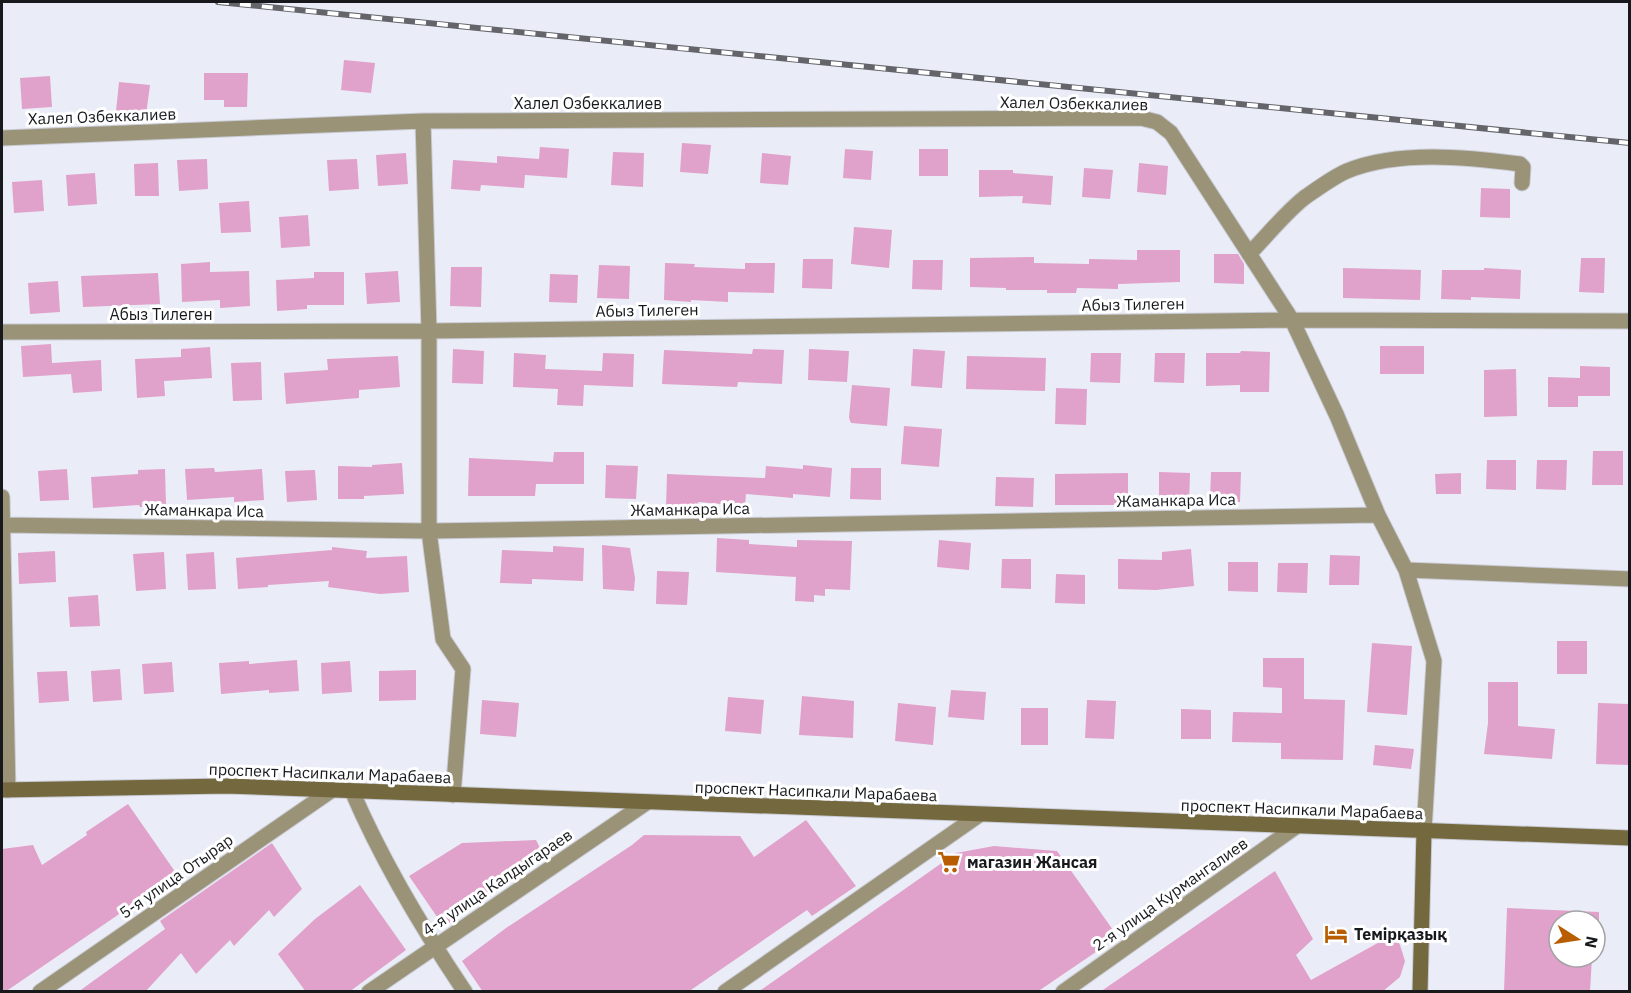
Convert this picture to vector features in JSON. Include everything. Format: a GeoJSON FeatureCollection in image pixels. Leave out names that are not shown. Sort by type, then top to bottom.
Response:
{"type":"FeatureCollection","features":[{"type":"Feature","properties":{"kind":"main road","name":"проспект Насипкали Марабаева"},"geometry":{"type":"LineString","coordinates":[[5,790],[226,786],[1629,838]]}},
{"type":"Feature","properties":{"kind":"main road"},"geometry":{"type":"LineString","coordinates":[[1420,992],[1424,831]]}},
{"type":"Feature","properties":{"kind":"street","name":"Халел Озбеккалиев"},"geometry":{"type":"LineString","coordinates":[[2,138],[423,121],[1141,118],[1157,122],[1171,133],[1249,254]]}},
{"type":"Feature","properties":{"kind":"street"},"geometry":{"type":"LineString","coordinates":[[423,121],[429,331],[429,531],[443,639],[463,669],[453,795]]}},
{"type":"Feature","properties":{"kind":"street"},"geometry":{"type":"LineString","coordinates":[[1424,831],[1434,661],[1406,570],[1378,514],[1337,416],[1292,320],[1249,254],[1303,199],[1346,172],[1373,164],[1413,158],[1476,158],[1509,162],[1520,164],[1523,167],[1522,183]]}},
{"type":"Feature","properties":{"kind":"street","name":"Абыз Тилеген"},"geometry":{"type":"LineString","coordinates":[[2,332],[429,331],[1292,320],[1629,321]]}},
{"type":"Feature","properties":{"kind":"street"},"geometry":{"type":"LineString","coordinates":[[2,497],[5,790]]}},
{"type":"Feature","properties":{"kind":"street","name":"Жаманкара Иса"},"geometry":{"type":"LineString","coordinates":[[2,525],[429,531],[1378,514]]}},
{"type":"Feature","properties":{"kind":"street"},"geometry":{"type":"LineString","coordinates":[[1406,570],[1629,579]]}},
{"type":"Feature","properties":{"kind":"street","name":"5-я улица Отырар"},"geometry":{"type":"LineString","coordinates":[[40,992],[332,790]]}},
{"type":"Feature","properties":{"kind":"street"},"geometry":{"type":"LineString","coordinates":[[352,791],[368,830],[434,946],[465,992]]}},
{"type":"Feature","properties":{"kind":"street","name":"4-я улица Калдыгараев"},"geometry":{"type":"LineString","coordinates":[[369,992],[646,803]]}},
{"type":"Feature","properties":{"kind":"street"},"geometry":{"type":"LineString","coordinates":[[725,992],[979,815]]}},
{"type":"Feature","properties":{"kind":"street","name":"2-я улица Курмангалиев"},"geometry":{"type":"LineString","coordinates":[[1063,992],[1298,826]]}},
{"type":"Feature","properties":{"kind":"building"},"geometry":{"type":"Polygon","coordinates":[[[344,60],[375,63],[371,93],[341,90],[344,60]]]}},
{"type":"Feature","properties":{"kind":"building"},"geometry":{"type":"Polygon","coordinates":[[[204,73],[248,73],[247,107],[224,107],[224,100],[204,100],[204,73]]]}},
{"type":"Feature","properties":{"kind":"building"},"geometry":{"type":"Polygon","coordinates":[[[50,76],[52,107],[22,109],[20,78],[50,76]]]}},
{"type":"Feature","properties":{"kind":"building"},"geometry":{"type":"Polygon","coordinates":[[[119,82],[150,85],[146,115],[116,111],[119,82]]]}},
{"type":"Feature","properties":{"kind":"building"},"geometry":{"type":"Polygon","coordinates":[[[682,143],[711,145],[708,174],[680,172],[682,143]]]}},
{"type":"Feature","properties":{"kind":"building"},"geometry":{"type":"Polygon","coordinates":[[[540,147],[569,149],[567,178],[525,175],[524,188],[481,185],[480,191],[451,189],[453,160],[497,163],[497,156],[539,159],[540,147]]]}},
{"type":"Feature","properties":{"kind":"building"},"geometry":{"type":"Polygon","coordinates":[[[845,149],[873,151],[871,180],[843,178],[845,149]]]}},
{"type":"Feature","properties":{"kind":"building"},"geometry":{"type":"Polygon","coordinates":[[[919,149],[948,149],[948,176],[919,176],[919,149]]]}},
{"type":"Feature","properties":{"kind":"building"},"geometry":{"type":"Polygon","coordinates":[[[613,152],[644,153],[643,187],[611,185],[613,152]]]}},
{"type":"Feature","properties":{"kind":"building"},"geometry":{"type":"Polygon","coordinates":[[[406,153],[408,184],[378,186],[376,155],[406,153]]]}},
{"type":"Feature","properties":{"kind":"building"},"geometry":{"type":"Polygon","coordinates":[[[762,153],[791,156],[788,185],[760,183],[762,153]]]}},
{"type":"Feature","properties":{"kind":"building"},"geometry":{"type":"Polygon","coordinates":[[[207,159],[208,189],[179,191],[177,160],[207,159]]]}},
{"type":"Feature","properties":{"kind":"building"},"geometry":{"type":"Polygon","coordinates":[[[357,159],[359,189],[329,191],[327,160],[357,159]]]}},
{"type":"Feature","properties":{"kind":"building"},"geometry":{"type":"Polygon","coordinates":[[[158,163],[159,196],[135,196],[134,164],[158,163]]]}},
{"type":"Feature","properties":{"kind":"building"},"geometry":{"type":"Polygon","coordinates":[[[1139,163],[1168,166],[1166,195],[1137,192],[1139,163]]]}},
{"type":"Feature","properties":{"kind":"building"},"geometry":{"type":"Polygon","coordinates":[[[1084,168],[1113,170],[1110,199],[1082,197],[1084,168]]]}},
{"type":"Feature","properties":{"kind":"building"},"geometry":{"type":"Polygon","coordinates":[[[979,170],[1013,170],[1013,173],[1053,176],[1051,205],[1022,203],[1023,196],[979,197],[979,170]]]}},
{"type":"Feature","properties":{"kind":"building"},"geometry":{"type":"Polygon","coordinates":[[[95,173],[97,204],[68,206],[66,175],[95,173]]]}},
{"type":"Feature","properties":{"kind":"building"},"geometry":{"type":"Polygon","coordinates":[[[42,180],[44,211],[14,213],[12,182],[42,180]]]}},
{"type":"Feature","properties":{"kind":"building"},"geometry":{"type":"Polygon","coordinates":[[[1481,188],[1510,189],[1510,218],[1480,217],[1481,188]]]}},
{"type":"Feature","properties":{"kind":"building"},"geometry":{"type":"Polygon","coordinates":[[[249,201],[251,232],[221,233],[219,203],[249,201]]]}},
{"type":"Feature","properties":{"kind":"building"},"geometry":{"type":"Polygon","coordinates":[[[308,215],[310,246],[281,248],[279,217],[308,215]]]}},
{"type":"Feature","properties":{"kind":"building"},"geometry":{"type":"Polygon","coordinates":[[[854,227],[892,230],[889,268],[851,264],[854,227]]]}},
{"type":"Feature","properties":{"kind":"building"},"geometry":{"type":"Polygon","coordinates":[[[1137,250],[1180,250],[1180,282],[1118,284],[1118,289],[1077,288],[1076,293],[970,287],[970,258],[1034,257],[1034,263],[1089,264],[1089,259],[1137,260],[1137,250]]]}},
{"type":"Feature","properties":{"kind":"building"},"geometry":{"type":"Polygon","coordinates":[[[1214,254],[1238,254],[1244,264],[1244,284],[1214,283],[1214,254]]]}},
{"type":"Feature","properties":{"kind":"building"},"geometry":{"type":"Polygon","coordinates":[[[1581,258],[1605,258],[1604,293],[1579,292],[1581,258]]]}},
{"type":"Feature","properties":{"kind":"building"},"geometry":{"type":"Polygon","coordinates":[[[803,259],[833,259],[832,289],[802,288],[803,259]]]}},
{"type":"Feature","properties":{"kind":"building"},"geometry":{"type":"Polygon","coordinates":[[[913,260],[943,260],[942,290],[912,289],[913,260]]]}},
{"type":"Feature","properties":{"kind":"building"},"geometry":{"type":"Polygon","coordinates":[[[210,262],[210,272],[249,271],[250,306],[220,308],[220,300],[182,302],[181,264],[210,262]]]}},
{"type":"Feature","properties":{"kind":"building"},"geometry":{"type":"Polygon","coordinates":[[[665,263],[695,264],[694,267],[745,269],[745,263],[775,263],[774,293],[728,292],[728,302],[664,300],[665,263]]]}},
{"type":"Feature","properties":{"kind":"building"},"geometry":{"type":"Polygon","coordinates":[[[599,265],[630,266],[629,299],[597,298],[599,265]]]}},
{"type":"Feature","properties":{"kind":"building"},"geometry":{"type":"Polygon","coordinates":[[[451,267],[482,267],[481,307],[450,306],[451,267]]]}},
{"type":"Feature","properties":{"kind":"building"},"geometry":{"type":"Polygon","coordinates":[[[1343,268],[1421,270],[1420,300],[1343,298],[1343,268]]]}},
{"type":"Feature","properties":{"kind":"building"},"geometry":{"type":"Polygon","coordinates":[[[1484,268],[1521,270],[1520,299],[1471,297],[1471,300],[1441,299],[1442,270],[1484,270],[1484,268]]]}},
{"type":"Feature","properties":{"kind":"building"},"geometry":{"type":"Polygon","coordinates":[[[398,271],[400,302],[367,304],[365,273],[398,271]]]}},
{"type":"Feature","properties":{"kind":"building"},"geometry":{"type":"Polygon","coordinates":[[[314,272],[344,272],[344,305],[307,305],[307,309],[277,311],[276,280],[314,278],[314,272]]]}},
{"type":"Feature","properties":{"kind":"building"},"geometry":{"type":"Polygon","coordinates":[[[158,273],[160,304],[83,307],[81,276],[158,273]]]}},
{"type":"Feature","properties":{"kind":"building"},"geometry":{"type":"Polygon","coordinates":[[[550,274],[578,275],[577,303],[549,302],[550,274]]]}},
{"type":"Feature","properties":{"kind":"building"},"geometry":{"type":"Polygon","coordinates":[[[58,281],[60,312],[30,314],[28,283],[58,281]]]}},
{"type":"Feature","properties":{"kind":"building"},"geometry":{"type":"Polygon","coordinates":[[[51,344],[52,363],[101,360],[102,391],[73,393],[71,374],[23,377],[21,346],[51,344]]]}},
{"type":"Feature","properties":{"kind":"building"},"geometry":{"type":"Polygon","coordinates":[[[1380,346],[1424,346],[1424,374],[1380,374],[1380,346]]]}},
{"type":"Feature","properties":{"kind":"building"},"geometry":{"type":"Polygon","coordinates":[[[210,347],[212,378],[164,381],[165,396],[137,398],[135,359],[181,357],[181,349],[210,347]]]}},
{"type":"Feature","properties":{"kind":"building"},"geometry":{"type":"Polygon","coordinates":[[[453,349],[484,351],[483,384],[452,383],[453,349]]]}},
{"type":"Feature","properties":{"kind":"building"},"geometry":{"type":"Polygon","coordinates":[[[753,349],[784,350],[782,384],[738,382],[737,387],[662,384],[664,350],[752,354],[753,349]]]}},
{"type":"Feature","properties":{"kind":"building"},"geometry":{"type":"Polygon","coordinates":[[[809,349],[849,351],[847,382],[808,380],[809,349]]]}},
{"type":"Feature","properties":{"kind":"building"},"geometry":{"type":"Polygon","coordinates":[[[913,349],[945,351],[942,388],[911,386],[913,349]]]}},
{"type":"Feature","properties":{"kind":"building"},"geometry":{"type":"Polygon","coordinates":[[[1241,351],[1270,352],[1269,392],[1240,392],[1240,385],[1206,386],[1206,353],[1240,353],[1241,351]]]}},
{"type":"Feature","properties":{"kind":"building"},"geometry":{"type":"Polygon","coordinates":[[[514,353],[546,355],[545,369],[602,371],[603,353],[634,354],[633,387],[584,385],[583,406],[557,405],[558,389],[513,387],[514,353]]]}},
{"type":"Feature","properties":{"kind":"building"},"geometry":{"type":"Polygon","coordinates":[[[1091,353],[1121,353],[1120,383],[1090,382],[1091,353]]]}},
{"type":"Feature","properties":{"kind":"building"},"geometry":{"type":"Polygon","coordinates":[[[1155,353],[1185,353],[1184,383],[1154,382],[1155,353]]]}},
{"type":"Feature","properties":{"kind":"building"},"geometry":{"type":"Polygon","coordinates":[[[398,356],[400,387],[359,390],[359,398],[286,404],[284,373],[328,370],[327,359],[398,356]]]}},
{"type":"Feature","properties":{"kind":"building"},"geometry":{"type":"Polygon","coordinates":[[[967,356],[1046,358],[1045,391],[966,389],[967,356]]]}},
{"type":"Feature","properties":{"kind":"building"},"geometry":{"type":"Polygon","coordinates":[[[261,362],[262,400],[233,401],[231,363],[261,362]]]}},
{"type":"Feature","properties":{"kind":"building"},"geometry":{"type":"Polygon","coordinates":[[[1580,366],[1610,367],[1610,396],[1578,396],[1578,407],[1548,407],[1548,377],[1580,378],[1580,366]]]}},
{"type":"Feature","properties":{"kind":"building"},"geometry":{"type":"Polygon","coordinates":[[[1516,369],[1517,416],[1484,417],[1484,370],[1516,369]]]}},
{"type":"Feature","properties":{"kind":"building"},"geometry":{"type":"Polygon","coordinates":[[[852,385],[890,388],[887,426],[851,423],[849,418],[852,385]]]}},
{"type":"Feature","properties":{"kind":"building"},"geometry":{"type":"Polygon","coordinates":[[[1056,388],[1087,389],[1086,425],[1055,424],[1056,388]]]}},
{"type":"Feature","properties":{"kind":"building"},"geometry":{"type":"Polygon","coordinates":[[[904,426],[942,429],[939,467],[901,464],[904,426]]]}},
{"type":"Feature","properties":{"kind":"building"},"geometry":{"type":"Polygon","coordinates":[[[1593,451],[1623,451],[1623,485],[1592,485],[1593,451]]]}},
{"type":"Feature","properties":{"kind":"building"},"geometry":{"type":"Polygon","coordinates":[[[554,452],[584,452],[584,484],[536,484],[535,496],[468,496],[469,458],[553,462],[554,452]]]}},
{"type":"Feature","properties":{"kind":"building"},"geometry":{"type":"Polygon","coordinates":[[[1487,460],[1516,460],[1516,490],[1486,489],[1487,460]]]}},
{"type":"Feature","properties":{"kind":"building"},"geometry":{"type":"Polygon","coordinates":[[[1537,460],[1567,460],[1566,490],[1536,489],[1537,460]]]}},
{"type":"Feature","properties":{"kind":"building"},"geometry":{"type":"Polygon","coordinates":[[[402,463],[404,494],[364,496],[364,499],[338,499],[338,466],[372,467],[372,465],[402,463]]]}},
{"type":"Feature","properties":{"kind":"building"},"geometry":{"type":"Polygon","coordinates":[[[606,465],[638,466],[636,499],[605,498],[606,465]]]}},
{"type":"Feature","properties":{"kind":"building"},"geometry":{"type":"Polygon","coordinates":[[[803,465],[832,468],[830,497],[793,494],[793,498],[746,494],[745,506],[698,502],[698,509],[666,507],[667,474],[765,478],[766,466],[803,469],[803,465]]]}},
{"type":"Feature","properties":{"kind":"building"},"geometry":{"type":"Polygon","coordinates":[[[214,468],[215,472],[262,469],[264,500],[234,502],[234,497],[187,500],[185,469],[214,468]]]}},
{"type":"Feature","properties":{"kind":"building"},"geometry":{"type":"Polygon","coordinates":[[[851,468],[881,468],[881,500],[850,499],[851,468]]]}},
{"type":"Feature","properties":{"kind":"building"},"geometry":{"type":"Polygon","coordinates":[[[67,469],[69,500],[40,501],[38,471],[67,469]]]}},
{"type":"Feature","properties":{"kind":"building"},"geometry":{"type":"Polygon","coordinates":[[[165,469],[166,506],[93,508],[91,477],[138,474],[138,470],[165,469]]]}},
{"type":"Feature","properties":{"kind":"building"},"geometry":{"type":"Polygon","coordinates":[[[315,470],[317,500],[287,502],[285,471],[315,470]]]}},
{"type":"Feature","properties":{"kind":"building"},"geometry":{"type":"Polygon","coordinates":[[[1159,472],[1190,473],[1189,504],[1159,504],[1159,472]]]}},
{"type":"Feature","properties":{"kind":"building"},"geometry":{"type":"Polygon","coordinates":[[[1211,472],[1241,472],[1240,502],[1210,501],[1211,472]]]}},
{"type":"Feature","properties":{"kind":"building"},"geometry":{"type":"Polygon","coordinates":[[[1128,473],[1128,505],[1055,505],[1055,474],[1128,473]]]}},
{"type":"Feature","properties":{"kind":"building"},"geometry":{"type":"Polygon","coordinates":[[[1461,473],[1461,494],[1436,494],[1435,474],[1461,473]]]}},
{"type":"Feature","properties":{"kind":"building"},"geometry":{"type":"Polygon","coordinates":[[[996,477],[1034,478],[1033,507],[995,506],[996,477]]]}},
{"type":"Feature","properties":{"kind":"building"},"geometry":{"type":"Polygon","coordinates":[[[717,538],[749,540],[749,544],[797,547],[797,540],[852,541],[850,590],[825,589],[825,596],[814,595],[814,602],[795,601],[796,577],[716,572],[717,538]]]}},
{"type":"Feature","properties":{"kind":"building"},"geometry":{"type":"Polygon","coordinates":[[[939,540],[971,543],[969,570],[937,567],[939,540]]]}},
{"type":"Feature","properties":{"kind":"building"},"geometry":{"type":"Polygon","coordinates":[[[602,545],[630,548],[635,578],[634,591],[603,589],[602,545]]]}},
{"type":"Feature","properties":{"kind":"building"},"geometry":{"type":"Polygon","coordinates":[[[553,546],[584,548],[583,581],[532,579],[532,584],[500,583],[502,550],[553,552],[553,546]]]}},
{"type":"Feature","properties":{"kind":"building"},"geometry":{"type":"Polygon","coordinates":[[[332,547],[367,551],[366,558],[407,556],[409,592],[380,594],[328,587],[329,581],[238,589],[236,558],[332,550],[332,547]]]}},
{"type":"Feature","properties":{"kind":"building"},"geometry":{"type":"Polygon","coordinates":[[[1191,549],[1194,586],[1156,590],[1118,589],[1118,559],[1162,560],[1162,552],[1191,549]]]}},
{"type":"Feature","properties":{"kind":"building"},"geometry":{"type":"Polygon","coordinates":[[[55,551],[56,582],[19,584],[18,553],[55,551]]]}},
{"type":"Feature","properties":{"kind":"building"},"geometry":{"type":"Polygon","coordinates":[[[164,552],[166,589],[136,591],[133,554],[164,552]]]}},
{"type":"Feature","properties":{"kind":"building"},"geometry":{"type":"Polygon","coordinates":[[[214,552],[216,589],[188,590],[186,554],[214,552]]]}},
{"type":"Feature","properties":{"kind":"building"},"geometry":{"type":"Polygon","coordinates":[[[1330,555],[1360,556],[1359,585],[1329,585],[1330,555]]]}},
{"type":"Feature","properties":{"kind":"building"},"geometry":{"type":"Polygon","coordinates":[[[1002,559],[1031,559],[1031,589],[1001,588],[1002,559]]]}},
{"type":"Feature","properties":{"kind":"building"},"geometry":{"type":"Polygon","coordinates":[[[1228,562],[1258,562],[1258,592],[1228,591],[1228,562]]]}},
{"type":"Feature","properties":{"kind":"building"},"geometry":{"type":"Polygon","coordinates":[[[1278,563],[1308,563],[1307,593],[1277,592],[1278,563]]]}},
{"type":"Feature","properties":{"kind":"building"},"geometry":{"type":"Polygon","coordinates":[[[657,571],[689,572],[687,605],[656,604],[657,571]]]}},
{"type":"Feature","properties":{"kind":"building"},"geometry":{"type":"Polygon","coordinates":[[[1056,574],[1085,575],[1085,604],[1055,603],[1056,574]]]}},
{"type":"Feature","properties":{"kind":"building"},"geometry":{"type":"Polygon","coordinates":[[[98,595],[100,626],[70,627],[68,597],[98,595]]]}},
{"type":"Feature","properties":{"kind":"building"},"geometry":{"type":"Polygon","coordinates":[[[1557,641],[1587,641],[1587,674],[1557,674],[1557,641]]]}},
{"type":"Feature","properties":{"kind":"building"},"geometry":{"type":"Polygon","coordinates":[[[1372,643],[1412,646],[1407,715],[1367,712],[1372,643]]]}},
{"type":"Feature","properties":{"kind":"building"},"geometry":{"type":"Polygon","coordinates":[[[1263,658],[1304,658],[1304,699],[1345,700],[1343,760],[1281,759],[1281,743],[1232,742],[1233,712],[1282,713],[1282,688],[1263,687],[1263,658]]]}},
{"type":"Feature","properties":{"kind":"building"},"geometry":{"type":"Polygon","coordinates":[[[297,660],[299,691],[269,693],[269,690],[221,694],[219,663],[249,661],[249,664],[297,660]]]}},
{"type":"Feature","properties":{"kind":"building"},"geometry":{"type":"Polygon","coordinates":[[[350,661],[352,692],[322,694],[321,663],[350,661]]]}},
{"type":"Feature","properties":{"kind":"building"},"geometry":{"type":"Polygon","coordinates":[[[172,662],[174,692],[144,694],[142,664],[172,662]]]}},
{"type":"Feature","properties":{"kind":"building"},"geometry":{"type":"Polygon","coordinates":[[[120,669],[122,700],[93,702],[91,671],[120,669]]]}},
{"type":"Feature","properties":{"kind":"building"},"geometry":{"type":"Polygon","coordinates":[[[416,670],[416,700],[379,701],[379,671],[416,670]]]}},
{"type":"Feature","properties":{"kind":"building"},"geometry":{"type":"Polygon","coordinates":[[[67,671],[69,701],[39,703],[37,672],[67,671]]]}},
{"type":"Feature","properties":{"kind":"building"},"geometry":{"type":"Polygon","coordinates":[[[1488,682],[1518,682],[1518,726],[1555,729],[1552,759],[1484,754],[1488,723],[1488,682]]]}},
{"type":"Feature","properties":{"kind":"building"},"geometry":{"type":"Polygon","coordinates":[[[951,690],[986,692],[984,720],[948,717],[951,690]]]}},
{"type":"Feature","properties":{"kind":"building"},"geometry":{"type":"Polygon","coordinates":[[[802,696],[854,701],[853,738],[799,735],[802,696]]]}},
{"type":"Feature","properties":{"kind":"building"},"geometry":{"type":"Polygon","coordinates":[[[728,697],[764,700],[761,734],[725,731],[728,697]]]}},
{"type":"Feature","properties":{"kind":"building"},"geometry":{"type":"Polygon","coordinates":[[[482,700],[519,703],[516,737],[480,734],[482,700]]]}},
{"type":"Feature","properties":{"kind":"building"},"geometry":{"type":"Polygon","coordinates":[[[1087,700],[1116,701],[1114,739],[1085,738],[1087,700]]]}},
{"type":"Feature","properties":{"kind":"building"},"geometry":{"type":"Polygon","coordinates":[[[898,703],[936,707],[933,745],[895,741],[898,703]]]}},
{"type":"Feature","properties":{"kind":"building"},"geometry":{"type":"Polygon","coordinates":[[[1598,703],[1629,704],[1629,765],[1596,764],[1598,703]]]}},
{"type":"Feature","properties":{"kind":"building"},"geometry":{"type":"Polygon","coordinates":[[[1021,708],[1048,708],[1048,745],[1021,745],[1021,708]]]}},
{"type":"Feature","properties":{"kind":"building"},"geometry":{"type":"Polygon","coordinates":[[[1181,709],[1211,710],[1211,739],[1181,739],[1181,709]]]}},
{"type":"Feature","properties":{"kind":"building"},"geometry":{"type":"Polygon","coordinates":[[[1375,745],[1414,749],[1411,769],[1373,765],[1375,745]]]}},
{"type":"Feature","properties":{"kind":"building"},"geometry":{"type":"Polygon","coordinates":[[[128,804],[176,873],[130,904],[131,906],[2,992],[2,849],[33,845],[42,865],[128,804]]]}},
{"type":"Feature","properties":{"kind":"building"},"geometry":{"type":"Polygon","coordinates":[[[806,820],[856,886],[812,916],[807,910],[688,992],[483,992],[462,961],[506,928],[644,835],[740,836],[754,857],[806,820]]]}},
{"type":"Feature","properties":{"kind":"building"},"geometry":{"type":"Polygon","coordinates":[[[536,840],[544,856],[444,927],[409,876],[462,843],[536,840]]]}},
{"type":"Feature","properties":{"kind":"building"},"geometry":{"type":"Polygon","coordinates":[[[272,843],[302,889],[274,917],[269,910],[234,946],[230,940],[196,974],[181,953],[145,992],[78,992],[165,929],[160,921],[272,843]]]}},
{"type":"Feature","properties":{"kind":"building"},"geometry":{"type":"Polygon","coordinates":[[[994,846],[1057,851],[1118,937],[1037,992],[758,992],[956,853],[994,846]]]}},
{"type":"Feature","properties":{"kind":"building"},"geometry":{"type":"Polygon","coordinates":[[[1275,871],[1313,939],[1296,955],[1311,980],[1394,934],[1405,961],[1400,977],[1382,992],[1100,992],[1275,871]]]}},
{"type":"Feature","properties":{"kind":"building"},"geometry":{"type":"Polygon","coordinates":[[[360,885],[406,950],[349,992],[306,992],[278,954],[315,919],[360,885]]]}},
{"type":"Feature","properties":{"kind":"building"},"geometry":{"type":"Polygon","coordinates":[[[1507,908],[1547,910],[1547,969],[1591,969],[1590,992],[1504,992],[1507,908]]]}},
{"type":"Feature","properties":{"kind":"railway"},"geometry":{"type":"LineString","coordinates":[[218,2],[1630,143]]}},
{"type":"Feature","properties":{"kind":"place","name":"магазин Жансая"},"geometry":{"type":"Point","coordinates":[949,862]}},
{"type":"Feature","properties":{"kind":"place","name":"Темірқазық"},"geometry":{"type":"Point","coordinates":[1336,934]}}]}
